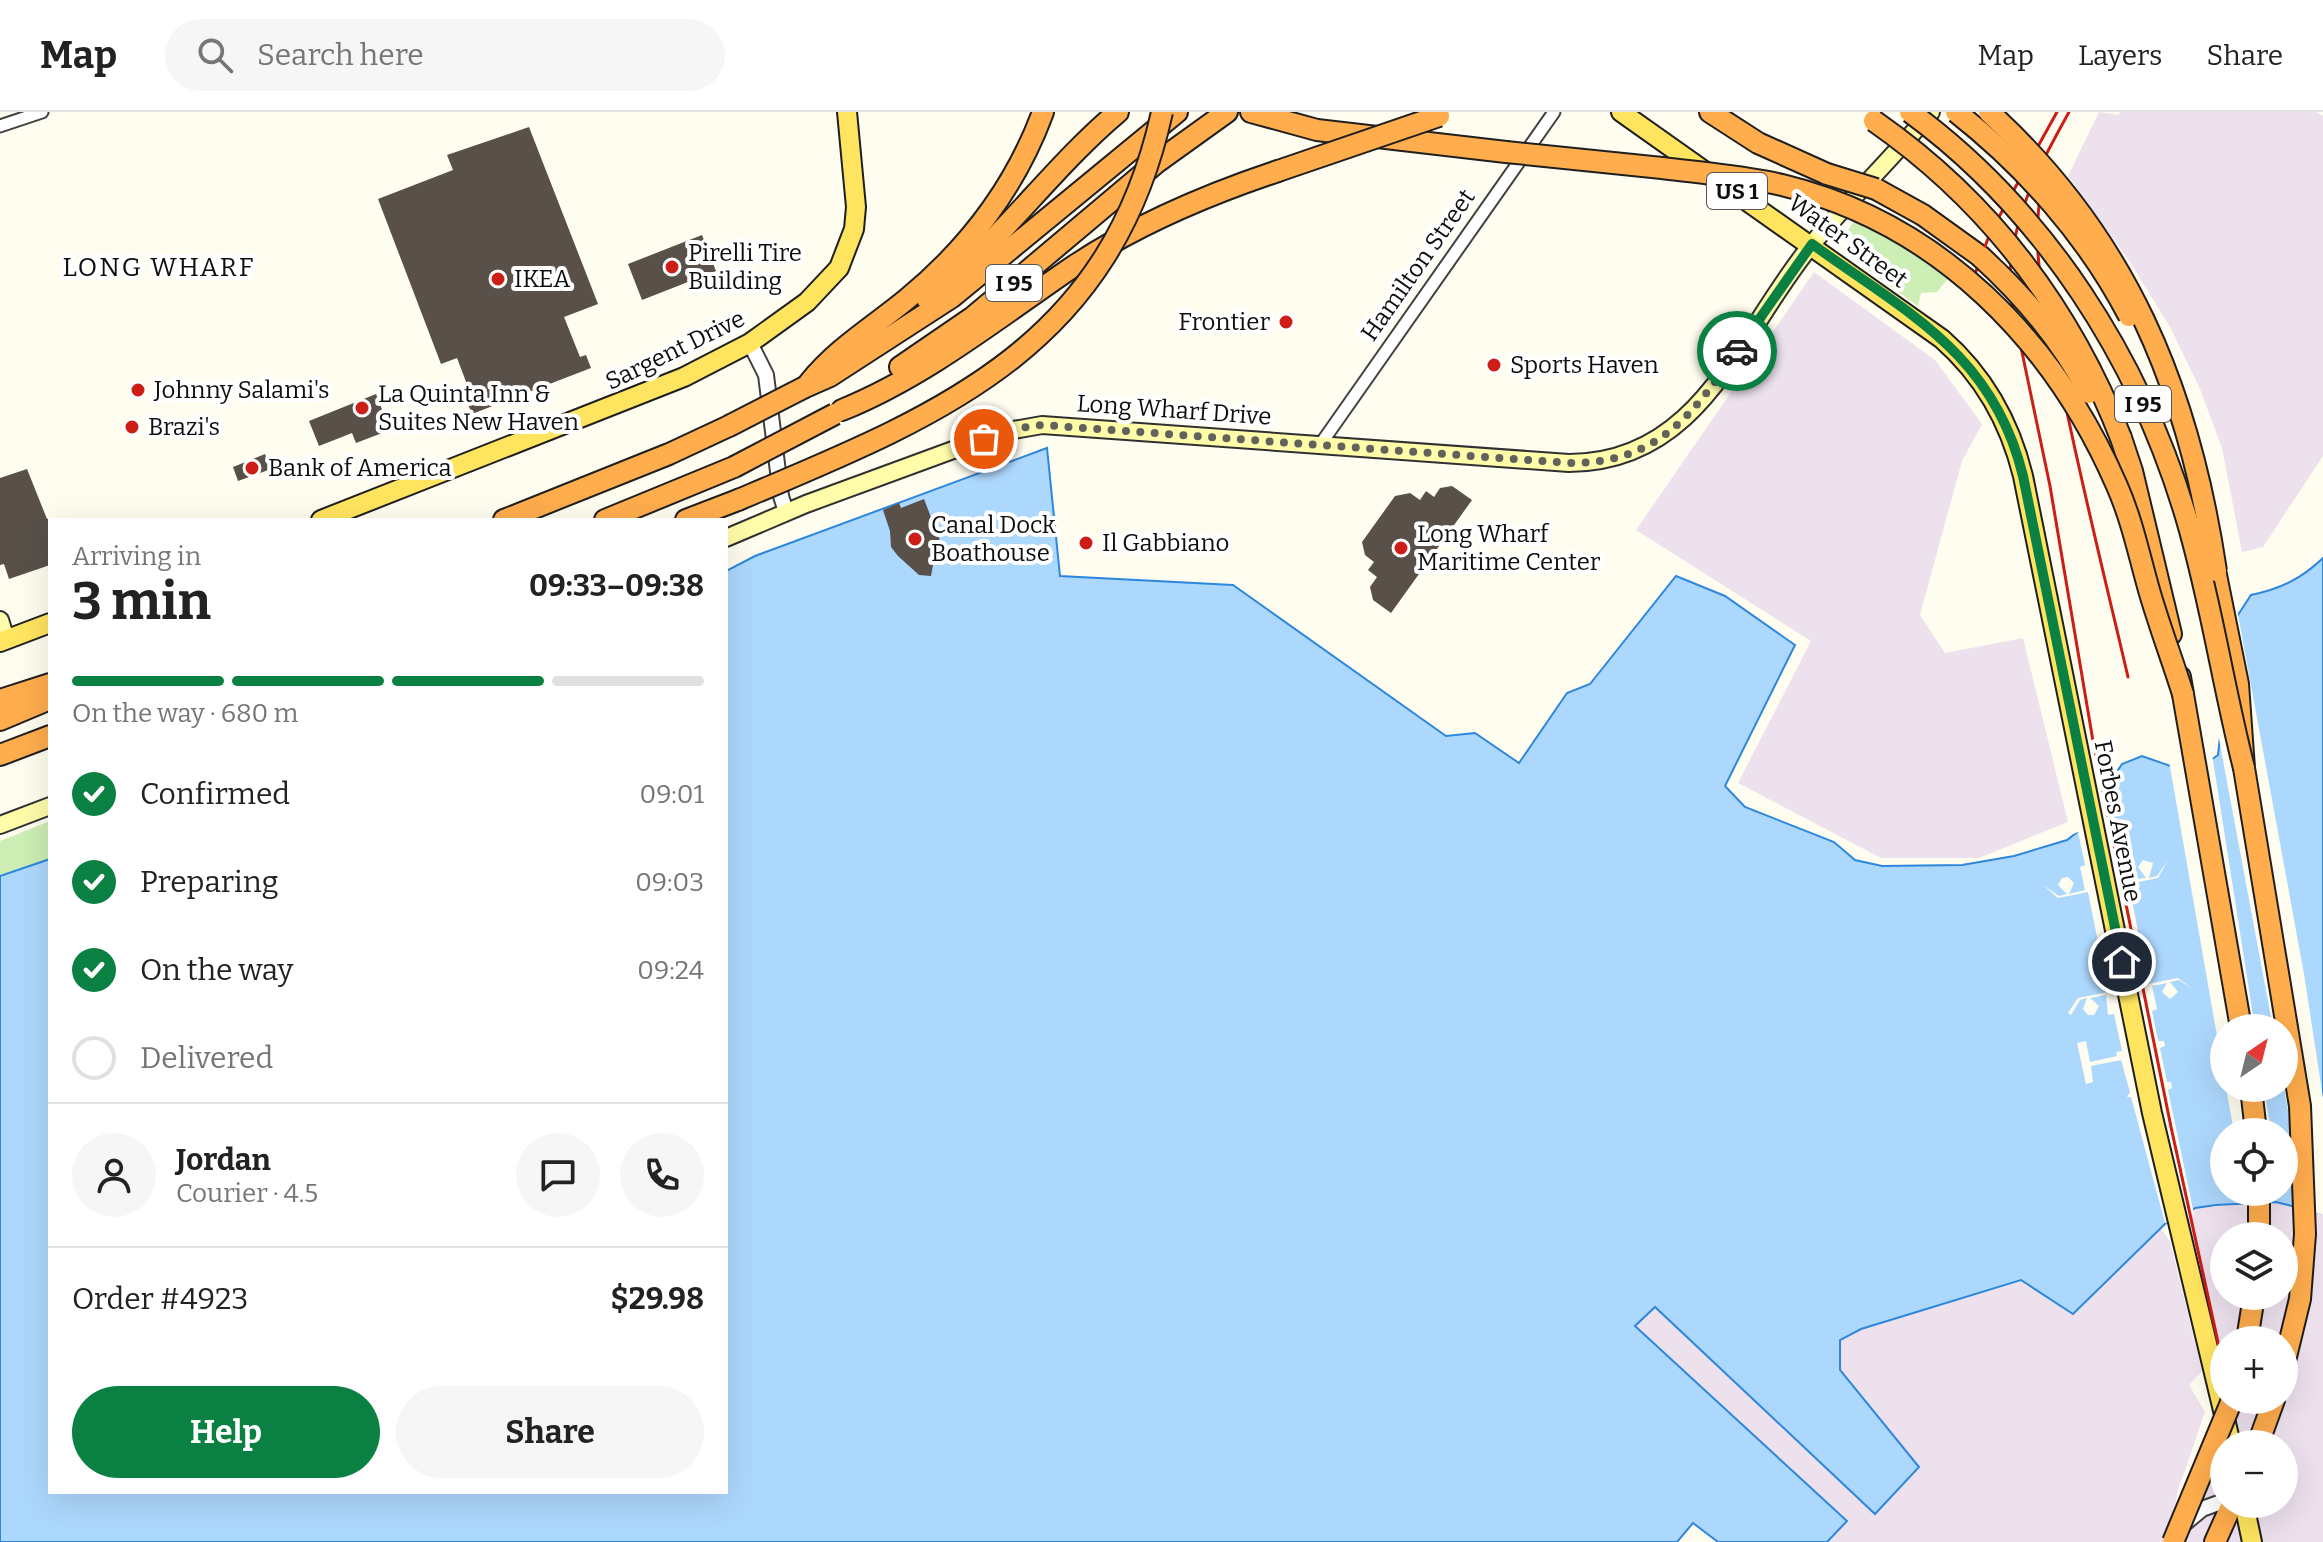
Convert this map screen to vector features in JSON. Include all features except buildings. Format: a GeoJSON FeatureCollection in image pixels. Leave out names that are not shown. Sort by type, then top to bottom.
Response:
{"type":"FeatureCollection","features":[{"type":"Feature","properties":{"kind":"highway"},"geometry":{"type":"LineString","coordinates":[[829,367],[960,250],[1013,178],[1043,112]]}},
{"type":"Feature","properties":{"kind":"highway"},"geometry":{"type":"LineString","coordinates":[[878,342],[959,272],[1074,152],[1118,112]]}},
{"type":"Feature","properties":{"kind":"highway","name":"I 95"},"geometry":{"type":"LineString","coordinates":[[610,518],[734,467],[838,412],[870,386],[973,317],[1178,146],[1227,112]]}},
{"type":"Feature","properties":{"kind":"highway"},"geometry":{"type":"LineString","coordinates":[[1251,112],[1277,122],[1317,130],[1727,175],[1785,186],[1844,205],[1885,225],[1962,274],[2000,308],[2035,346],[2086,423],[2125,507],[2183,694]]}},
{"type":"Feature","properties":{"kind":"highway"},"geometry":{"type":"LineString","coordinates":[[1710,112],[1744,136],[1876,189],[1952,234],[2008,282],[2058,343],[2095,405],[2121,438]]}},
{"type":"Feature","properties":{"kind":"highway"},"geometry":{"type":"LineString","coordinates":[[1726,112],[1763,137],[1829,171]]}},
{"type":"Feature","properties":{"kind":"highway","name":"I 95"},"geometry":{"type":"LineString","coordinates":[[1861,112],[1930,162],[1971,200],[2009,242],[2044,288],[2079,346],[2121,438],[2157,571],[2183,694],[2239,1014]]}},
{"type":"Feature","properties":{"kind":"highway","name":"I 95"},"geometry":{"type":"LineString","coordinates":[[1910,112],[1983,173],[2028,222],[2083,295],[2124,363],[2165,455],[2188,521],[2244,768],[2300,1106],[2305,1234],[2300,1299],[2293,1326]]}},
{"type":"Feature","properties":{"kind":"highway"},"geometry":{"type":"LineString","coordinates":[[1956,112],[2002,151],[2043,193],[2090,254],[2126,311],[2164,389],[2187,459],[2216,571]]}},
{"type":"Feature","properties":{"kind":"highway"},"geometry":{"type":"LineString","coordinates":[[1989,112],[2067,194],[2106,249],[2139,306],[2167,369],[2189,434],[2206,505],[2238,684],[2244,768]]}},
{"type":"Feature","properties":{"kind":"highway"},"geometry":{"type":"LineString","coordinates":[[838,412],[879,395],[1122,237],[1190,203],[1445,114]]}},
{"type":"Feature","properties":{"kind":"highway"},"geometry":{"type":"LineString","coordinates":[[691,518],[844,455],[924,416],[996,372],[1040,337],[1086,286],[1120,232],[1167,116]]}},
{"type":"Feature","properties":{"kind":"highway","name":"I 95"},"geometry":{"type":"LineString","coordinates":[[509,518],[669,454],[729,426],[805,387],[829,367],[925,317],[976,278],[1167,116]]}},
{"type":"Feature","properties":{"kind":"highway"},"geometry":{"type":"LineString","coordinates":[[0,700],[48,685]]}},
{"type":"Feature","properties":{"kind":"highway"},"geometry":{"type":"LineString","coordinates":[[0,720],[48,700]]}},
{"type":"Feature","properties":{"kind":"highway"},"geometry":{"type":"LineString","coordinates":[[0,755],[48,737]]}},
{"type":"Feature","properties":{"kind":"highway"},"geometry":{"type":"LineString","coordinates":[[2173,1542],[2226,1414]]}},
{"type":"Feature","properties":{"kind":"highway"},"geometry":{"type":"LineString","coordinates":[[2215,1542],[2226,1518]]}},
{"type":"Feature","properties":{"kind":"main road","name":"Sargent Drive"},"geometry":{"type":"LineString","coordinates":[[326,518],[629,401],[750,343],[807,302],[827,283],[849,246],[856,207],[847,112]]}},
{"type":"Feature","properties":{"kind":"main road","name":"Water Street"},"geometry":{"type":"LineString","coordinates":[[1621,112],[1812,244],[1942,339],[1966,361],[1991,398]]}},
{"type":"Feature","properties":{"kind":"main road","name":"Long Wharf Drive"},"geometry":{"type":"LineString","coordinates":[[728,537],[786,512],[1020,428],[1064,426],[1569,463],[1605,461],[1637,451],[1667,434],[1697,408],[1812,244],[1931,112]]}},
{"type":"Feature","properties":{"kind":"main road","name":"Forbes Avenue"},"geometry":{"type":"LineString","coordinates":[[1991,398],[2014,445],[2023,476],[2177,1221],[2228,1430]]}},
{"type":"Feature","properties":{"kind":"main road"},"geometry":{"type":"LineString","coordinates":[[0,620],[3,640],[48,624]]}},
{"type":"Feature","properties":{"kind":"main road"},"geometry":{"type":"LineString","coordinates":[[0,825],[48,807]]}},
{"type":"Feature","properties":{"kind":"main road"},"geometry":{"type":"LineString","coordinates":[[2247,1518],[2252,1542]]}},
{"type":"Feature","properties":{"kind":"street"},"geometry":{"type":"LineString","coordinates":[[0,126],[42,112]]}},
{"type":"Feature","properties":{"kind":"street","name":"Hamilton Street"},"geometry":{"type":"LineString","coordinates":[[1320,445],[1554,112]]}},
{"type":"Feature","properties":{"kind":"street"},"geometry":{"type":"LineString","coordinates":[[750,343],[766,375],[781,496],[786,512]]}},
{"type":"Feature","properties":{"kind":"street"},"geometry":{"type":"LineString","coordinates":[[2166,1542],[2202,1509],[2210,1506]]}},
{"type":"Feature","properties":{"kind":"shaded area"},"geometry":{"type":"Polygon","coordinates":[[[2099,112],[2118,115],[2120,112],[2316,112],[2323,116],[2323,456],[2263,547],[2242,552],[2222,448],[2200,389],[2170,327],[2130,262],[2068,176],[2099,112]]]}},
{"type":"Feature","properties":{"kind":"shaded area"},"geometry":{"type":"Polygon","coordinates":[[[1814,272],[1935,360],[1982,424],[1962,461],[1920,615],[1945,653],[2023,638],[2068,822],[1979,858],[1881,858],[1738,783],[1811,641],[1636,530],[1814,272]]]}},
{"type":"Feature","properties":{"kind":"shaded area"},"geometry":{"type":"Polygon","coordinates":[[[2222,1206],[2292,1206],[2323,1214],[2323,1542],[2173,1542],[2210,1458],[2210,1518],[2298,1518],[2298,1430],[2222,1430],[2218,1414],[2298,1414],[2298,1326],[2210,1326],[2210,1375],[2177,1221],[2195,1208],[2222,1206]]]}},
{"type":"Feature","properties":{"kind":"shaded area"},"geometry":{"type":"Polygon","coordinates":[[[2161,1229],[2170,1241],[2202,1371],[2189,1385],[2205,1412],[2178,1490],[2168,1542],[1827,1542],[1846,1521],[1635,1326],[1655,1306],[1919,1467],[1840,1369],[1839,1340],[1861,1329],[2138,1247],[2161,1229]]]}},
{"type":"Feature","properties":{"kind":"green space"},"geometry":{"type":"Polygon","coordinates":[[[1855,220],[1950,276],[1937,292],[1921,293],[1918,306],[1868,270],[1871,265],[1847,248],[1846,233],[1855,220]]]}},
{"type":"Feature","properties":{"kind":"green space"},"geometry":{"type":"Polygon","coordinates":[[[48,822],[48,860],[0,876],[0,841],[48,822]]]}},
{"type":"Feature","properties":{"kind":"water"},"geometry":{"type":"Polygon","coordinates":[[[1047,448],[1060,576],[1233,585],[1446,736],[1475,733],[1519,763],[1567,693],[1590,684],[1676,576],[1725,596],[1795,645],[1725,786],[1745,807],[1834,842],[1855,860],[1882,866],[1962,865],[2014,856],[2067,840],[2094,819],[2108,785],[2122,764],[2142,756],[2179,769],[2202,766],[2218,755],[2232,624],[2251,595],[2290,582],[2323,558],[2323,1214],[2292,1206],[2298,1206],[2298,1118],[2210,1118],[2210,1206],[2195,1208],[2177,1221],[2167,1222],[2073,1314],[2021,1280],[1861,1329],[1840,1340],[1840,1370],[1919,1467],[1875,1514],[1655,1307],[1635,1326],[1847,1521],[1827,1542],[1718,1542],[1693,1523],[1677,1542],[0,1542],[0,876],[48,860],[48,1494],[728,1494],[728,570],[755,556],[1047,448]]]}},
{"type":"Feature","properties":{"kind":"pier"},"geometry":{"type":"Polygon","coordinates":[[[2237,609],[2304,974],[2323,1098],[2323,1215],[2299,1208],[2298,1118],[2289,1118],[2286,1102],[2298,1102],[2298,1014],[2270,1014],[2217,728],[2229,623],[2237,609]]]}},
{"type":"Feature","properties":{"kind":"pier"},"geometry":{"type":"Polygon","coordinates":[[[2212,754],[2253,1014],[2213,1014],[2169,761],[2179,765],[2201,762],[2212,754]]]}},
{"type":"Feature","properties":{"kind":"pier"},"geometry":{"type":"Polygon","coordinates":[[[2109,779],[2110,783],[2106,784],[2114,820],[2120,823],[2115,825],[2130,880],[2146,878],[2138,867],[2143,860],[2153,863],[2149,878],[2157,876],[2168,860],[2158,878],[2129,884],[2148,984],[2178,978],[2194,990],[2179,980],[2170,982],[2178,992],[2170,999],[2162,992],[2167,983],[2152,986],[2157,1009],[2152,1011],[2158,1041],[2164,1041],[2165,1046],[2160,1048],[2167,1082],[2171,1082],[2172,1088],[2168,1090],[2194,1214],[2187,1219],[2165,1223],[2131,1097],[2127,1097],[2130,1092],[2121,1060],[2091,1066],[2093,1082],[2086,1084],[2077,1043],[2086,1041],[2090,1062],[2117,1056],[2116,1052],[2122,1051],[2114,1014],[2108,1015],[2106,995],[2090,998],[2099,1006],[2094,1015],[2088,1015],[2083,1009],[2087,998],[2080,1000],[2071,1015],[2068,1013],[2078,998],[2108,992],[2088,892],[2058,898],[2043,885],[2059,896],[2067,894],[2058,885],[2062,878],[2068,877],[2074,883],[2069,894],[2085,890],[2080,867],[2085,865],[2078,832],[2073,834],[2072,831],[2091,817],[2104,783],[2109,779]]]}},
{"type":"Feature","properties":{"kind":"pier"},"geometry":{"type":"Polygon","coordinates":[[[2229,1102],[2266,1102],[2269,1118],[2231,1118],[2229,1102]]]}},
{"type":"Feature","properties":{"kind":"railway"},"geometry":{"type":"LineString","coordinates":[[1974,277],[1990,233],[2057,112]]}},
{"type":"Feature","properties":{"kind":"railway"},"geometry":{"type":"LineString","coordinates":[[2069,112],[2027,197],[2014,241],[2009,290],[2050,486],[2093,741],[2221,1356],[2221,1402],[2212,1452],[2198,1500],[2179,1542]]}},
{"type":"Feature","properties":{"kind":"railway"},"geometry":{"type":"LineString","coordinates":[[2044,175],[2037,225],[2043,295],[2128,677]]}},
{"type":"Feature","properties":{"kind":"way so far"},"geometry":{"type":"LineString","coordinates":[[984,439],[1002,432],[1042,425],[1569,463],[1605,461],[1652,444],[1683,422],[1697,408],[1737,351]]}},
{"type":"Feature","properties":{"kind":"place","name":"Pirelli Tire Building"},"geometry":{"type":"Point","coordinates":[672,267]}},
{"type":"Feature","properties":{"kind":"place","name":"IKEA"},"geometry":{"type":"Point","coordinates":[498,279]}},
{"type":"Feature","properties":{"kind":"place","name":"Frontier"},"geometry":{"type":"Point","coordinates":[1286,322]}},
{"type":"Feature","properties":{"kind":"place","name":"Sports Haven"},"geometry":{"type":"Point","coordinates":[1494,365]}},
{"type":"Feature","properties":{"kind":"place","name":"Johnny Salami's"},"geometry":{"type":"Point","coordinates":[138,390]}},
{"type":"Feature","properties":{"kind":"place","name":"La Quinta Inn & Suites New Haven"},"geometry":{"type":"Point","coordinates":[362,408]}},
{"type":"Feature","properties":{"kind":"place","name":"Brazi's"},"geometry":{"type":"Point","coordinates":[132,427]}},
{"type":"Feature","properties":{"kind":"place","name":"Bank of America"},"geometry":{"type":"Point","coordinates":[252,468]}},
{"type":"Feature","properties":{"kind":"place","name":"Canal Dock Boathouse"},"geometry":{"type":"Point","coordinates":[915,539]}},
{"type":"Feature","properties":{"kind":"place","name":"Il Gabbiano"},"geometry":{"type":"Point","coordinates":[1086,543]}},
{"type":"Feature","properties":{"kind":"place","name":"Long Wharf Maritime Center"},"geometry":{"type":"Point","coordinates":[1401,548]}},
{"type":"Feature","properties":{"kind":"district","name":"LONG WHARF"},"geometry":{"type":"Point","coordinates":[159,267]}},
{"type":"Feature","properties":{"kind":"route"},"geometry":{"type":"LineString","coordinates":[[1737,351],[1812,244],[1942,339],[1966,361],[1984,385],[2014,445],[2023,476],[2122,962]]}}]}
